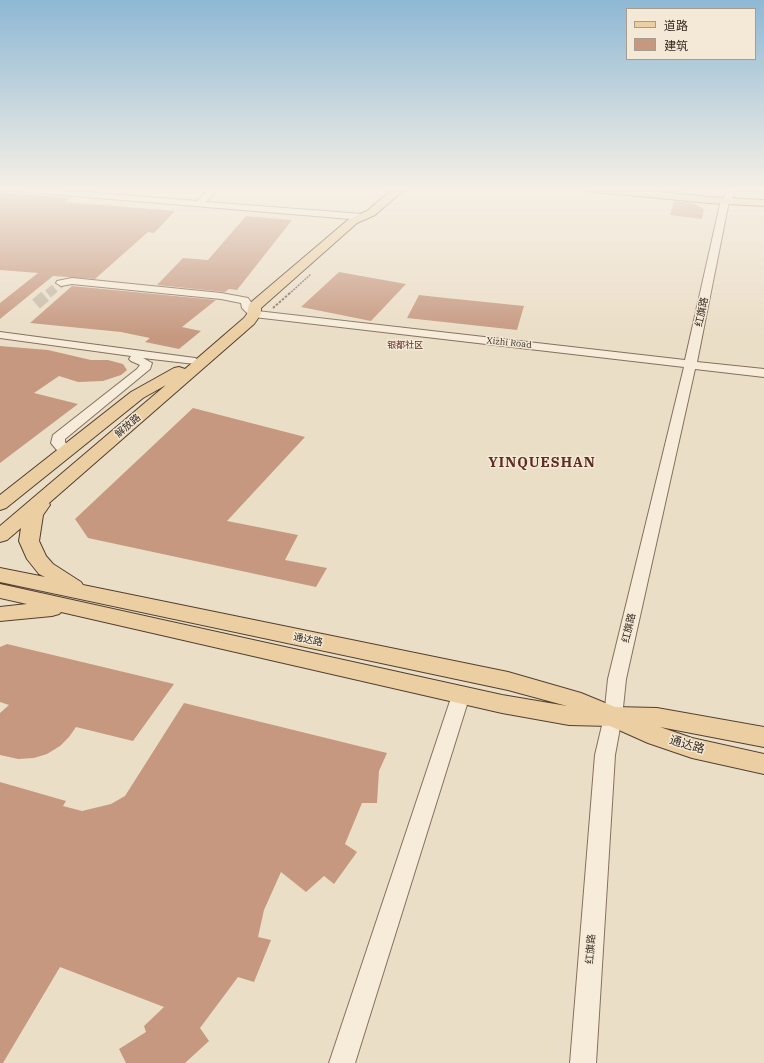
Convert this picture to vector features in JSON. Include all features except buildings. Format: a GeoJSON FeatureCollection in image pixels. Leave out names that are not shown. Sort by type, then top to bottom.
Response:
{"type":"FeatureCollection","features":[{"type":"Feature","properties":{"kind":"main road","name":"解放路"},"geometry":{"type":"LineString","coordinates":[[0,527],[195,361],[244,320],[254,314],[341,238]]}},
{"type":"Feature","properties":{"kind":"main road","name":"解放路"},"geometry":{"type":"LineString","coordinates":[[0,536],[249,321],[254,314]]}},
{"type":"Feature","properties":{"kind":"main road"},"geometry":{"type":"LineString","coordinates":[[0,504],[137,395],[195,361]]}},
{"type":"Feature","properties":{"kind":"main road"},"geometry":{"type":"LineString","coordinates":[[48,496],[34,514],[30,529],[29,541],[37,559],[82,601]]}},
{"type":"Feature","properties":{"kind":"main road","name":"通达路"},"geometry":{"type":"LineString","coordinates":[[0,575],[82,601],[461,695],[569,716],[657,717],[764,737]]}},
{"type":"Feature","properties":{"kind":"main road","name":"通达路"},"geometry":{"type":"LineString","coordinates":[[0,591],[82,601],[508,681],[573,699],[656,736],[692,748],[764,764]]}},
{"type":"Feature","properties":{"kind":"main road"},"geometry":{"type":"LineString","coordinates":[[0,614],[34,610],[82,601]]}},
{"type":"Feature","properties":{"kind":"street","name":"红旗路"},"geometry":{"type":"LineString","coordinates":[[583,1063],[605,755],[613,717],[617,679],[691,364],[717,238]]}},
{"type":"Feature","properties":{"kind":"street"},"geometry":{"type":"LineString","coordinates":[[61,283],[72,282],[221,296],[244,300],[247,303],[246,306],[254,314]]}},
{"type":"Feature","properties":{"kind":"street","name":"Xizhi Road"},"geometry":{"type":"LineString","coordinates":[[254,314],[764,373]]}},
{"type":"Feature","properties":{"kind":"street"},"geometry":{"type":"LineString","coordinates":[[0,335],[138,356],[146,363],[146,367],[58,438],[58,443],[66,452]]}},
{"type":"Feature","properties":{"kind":"street"},"geometry":{"type":"LineString","coordinates":[[95,353],[195,361]]}},
{"type":"Feature","properties":{"kind":"street"},"geometry":{"type":"LineString","coordinates":[[342,1063],[461,695]]}},
{"type":"Feature","properties":{"kind":"tunnel"},"geometry":{"type":"LineString","coordinates":[[48,294],[61,283]]}},
{"type":"Feature","properties":{"kind":"tunnel"},"geometry":{"type":"LineString","coordinates":[[36,304],[49,293]]}},
{"type":"Feature","properties":{"kind":"district","name":"银都社区"},"geometry":{"type":"Point","coordinates":[405,345]}},
{"type":"Feature","properties":{"kind":"district","name":"YINQUESHAN"},"geometry":{"type":"Point","coordinates":[542,463]}}]}
